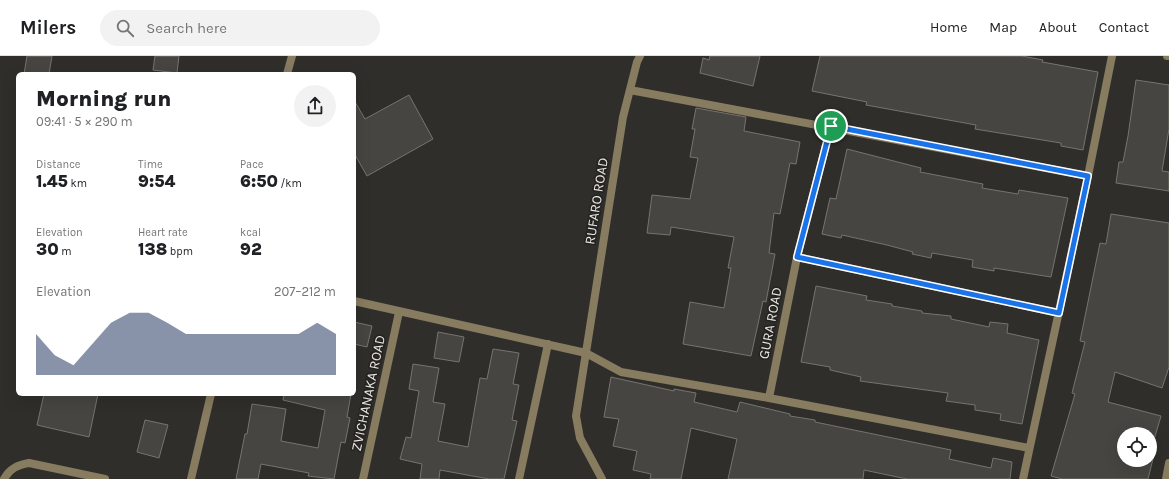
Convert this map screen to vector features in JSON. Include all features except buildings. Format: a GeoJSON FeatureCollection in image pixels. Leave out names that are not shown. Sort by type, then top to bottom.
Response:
{"type":"FeatureCollection","features":[{"type":"Feature","properties":{"kind":"street"},"geometry":{"type":"LineString","coordinates":[[288,72],[292,56]]}},
{"type":"Feature","properties":{"kind":"street","name":"RUFARO ROAD"},"geometry":{"type":"LineString","coordinates":[[602,479],[580,438],[576,416],[621,125],[637,62],[640,56]]}},
{"type":"Feature","properties":{"kind":"street"},"geometry":{"type":"LineString","coordinates":[[1023,479],[1088,176],[1112,56]]}},
{"type":"Feature","properties":{"kind":"street"},"geometry":{"type":"LineString","coordinates":[[630,90],[831,126],[1088,176]]}},
{"type":"Feature","properties":{"kind":"street","name":"GURA ROAD"},"geometry":{"type":"LineString","coordinates":[[769,398],[797,257],[831,126]]}},
{"type":"Feature","properties":{"kind":"street"},"geometry":{"type":"LineString","coordinates":[[797,257],[1059,313]]}},
{"type":"Feature","properties":{"kind":"street"},"geometry":{"type":"LineString","coordinates":[[356,301],[586,353],[621,372],[769,398],[1029,448]]}},
{"type":"Feature","properties":{"kind":"street","name":"ZVICHANAKA ROAD"},"geometry":{"type":"LineString","coordinates":[[363,479],[399,312]]}},
{"type":"Feature","properties":{"kind":"street"},"geometry":{"type":"LineString","coordinates":[[519,479],[548,344]]}},
{"type":"Feature","properties":{"kind":"street"},"geometry":{"type":"LineString","coordinates":[[192,479],[211,396]]}},
{"type":"Feature","properties":{"kind":"street"},"geometry":{"type":"LineString","coordinates":[[1166,479],[1169,462]]}},
{"type":"Feature","properties":{"kind":"street"},"geometry":{"type":"LineString","coordinates":[[4,479],[10,470],[19,465],[29,463],[105,479]]}},
{"type":"Feature","properties":{"kind":"route"},"geometry":{"type":"LineString","coordinates":[[831,126],[1088,176],[1059,313],[797,257],[831,126]]}}]}
